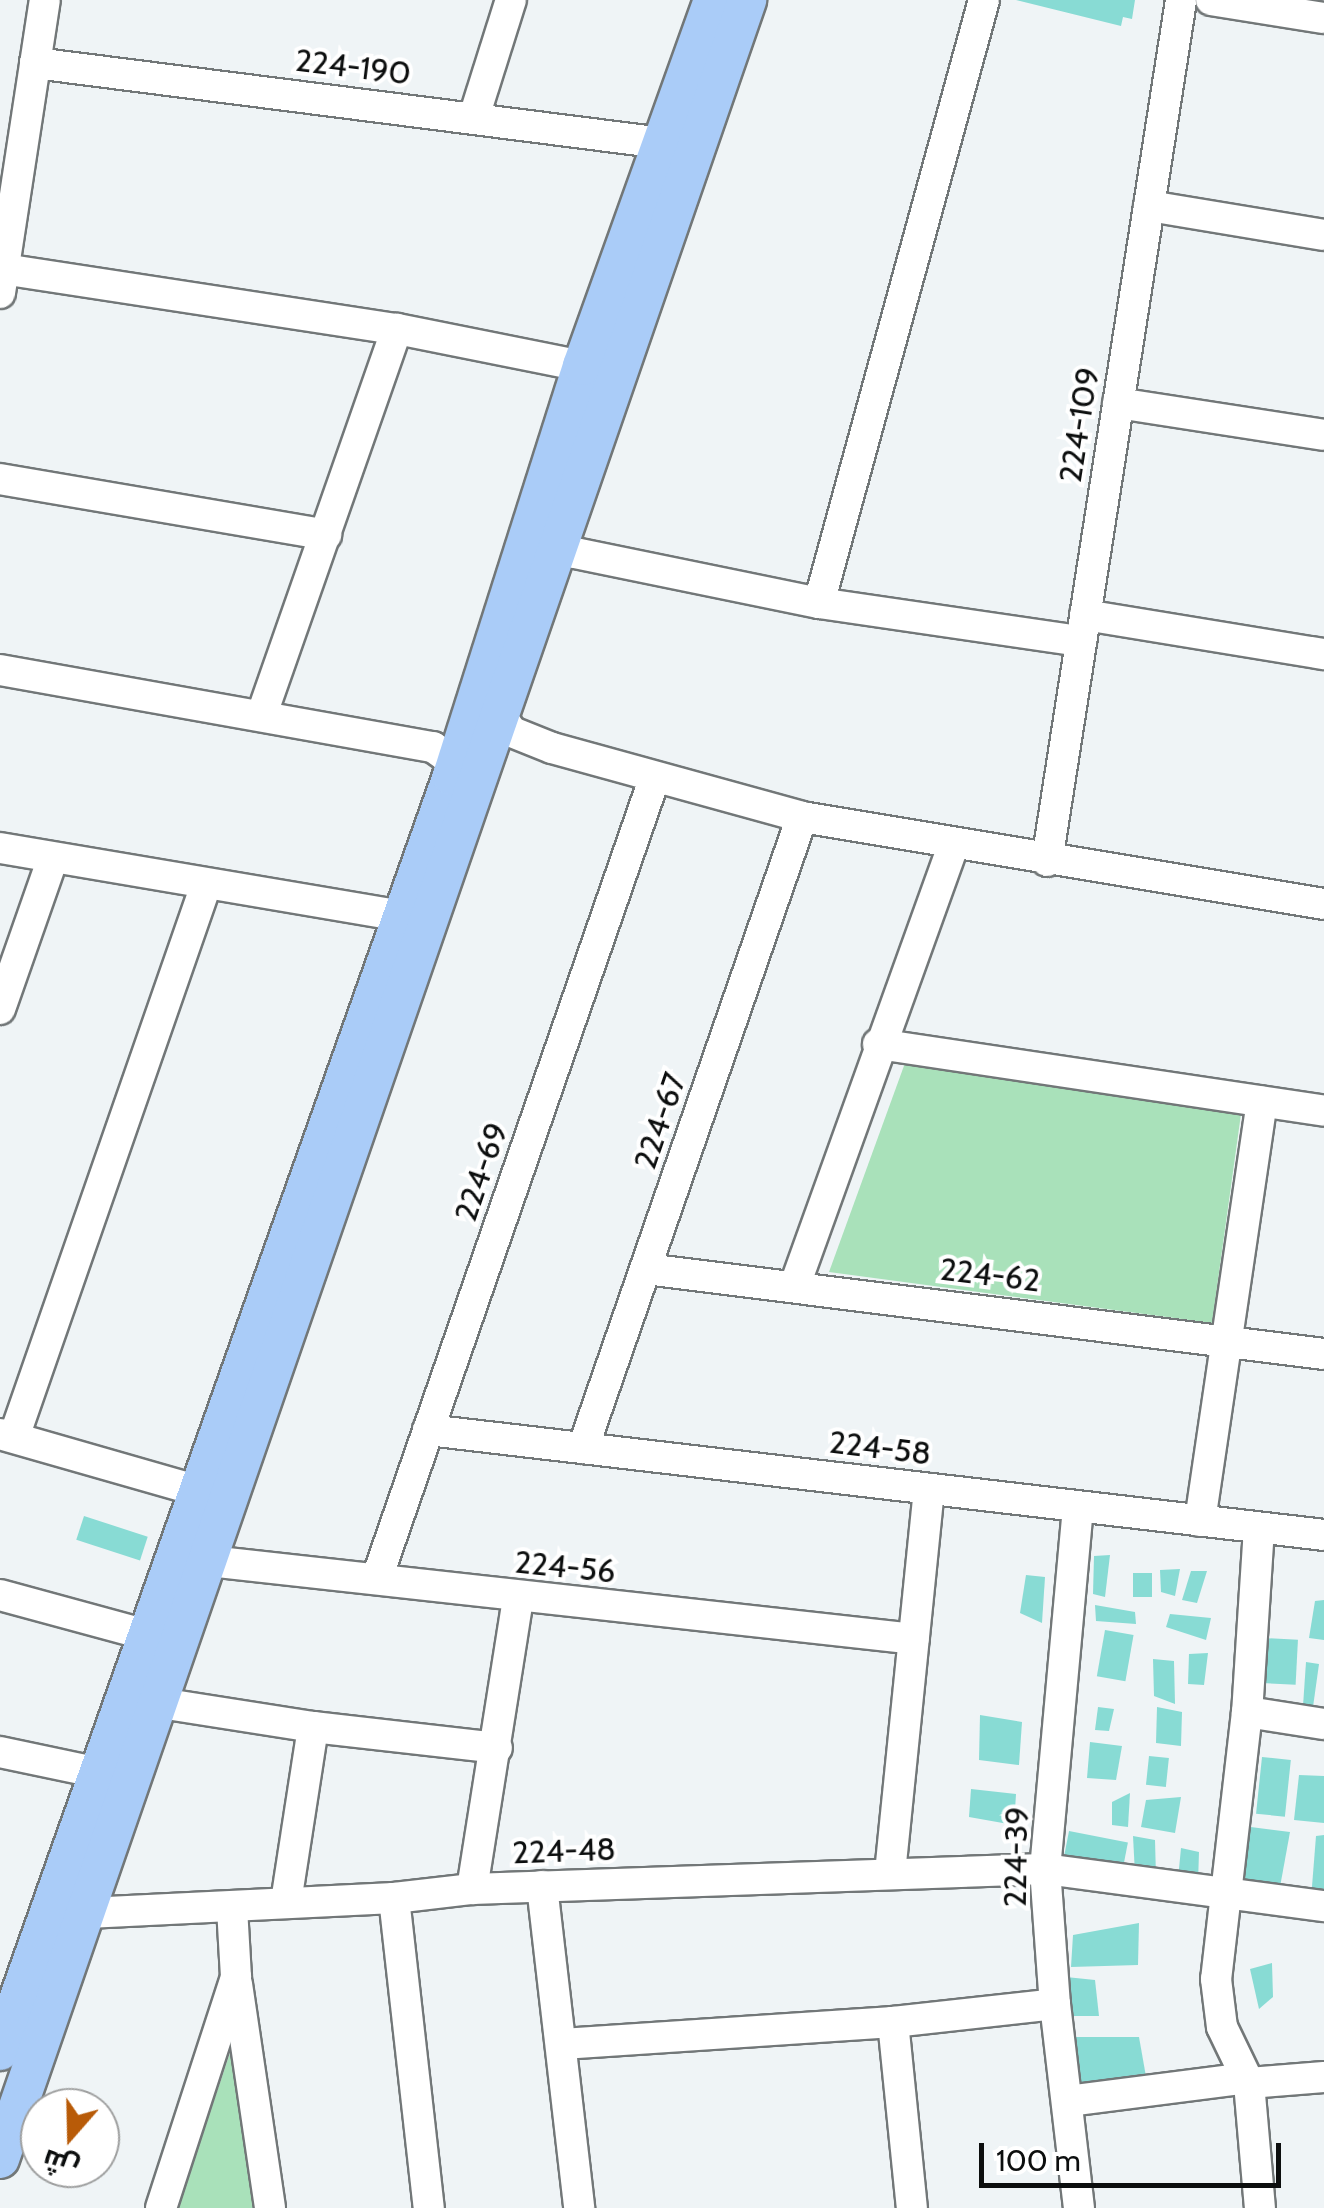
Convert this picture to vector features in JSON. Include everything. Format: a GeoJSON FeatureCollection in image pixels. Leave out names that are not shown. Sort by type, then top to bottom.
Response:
{"type":"FeatureCollection","features":[{"type":"Feature","properties":{"kind":"main road"},"geometry":{"type":"LineString","coordinates":[[483,719],[582,366],[713,0]]}},
{"type":"Feature","properties":{"kind":"main road"},"geometry":{"type":"LineString","coordinates":[[0,2159],[209,1561],[263,1352],[402,916],[456,761],[483,719],[556,542],[747,0]]}},
{"type":"Feature","properties":{"kind":"main road"},"geometry":{"type":"LineString","coordinates":[[0,2051],[100,1773],[195,1490],[263,1352],[456,761]]}},
{"type":"Feature","properties":{"kind":"street"},"geometry":{"type":"LineString","coordinates":[[45,0],[35,62],[10,157],[2,281],[397,329],[582,366]]}},
{"type":"Feature","properties":{"kind":"street"},"geometry":{"type":"LineString","coordinates":[[474,117],[511,0]]}},
{"type":"Feature","properties":{"kind":"street"},"geometry":{"type":"LineString","coordinates":[[819,603],[984,0]]}},
{"type":"Feature","properties":{"kind":"street","name":"224-109"},"geometry":{"type":"LineString","coordinates":[[1047,861],[1182,0]]}},
{"type":"Feature","properties":{"kind":"street"},"geometry":{"type":"LineString","coordinates":[[1212,0],[1324,18]]}},
{"type":"Feature","properties":{"kind":"street","name":"224-190"},"geometry":{"type":"LineString","coordinates":[[35,62],[662,143]]}},
{"type":"Feature","properties":{"kind":"street"},"geometry":{"type":"LineString","coordinates":[[1149,206],[1324,235]]}},
{"type":"Feature","properties":{"kind":"street"},"geometry":{"type":"LineString","coordinates":[[262,714],[397,329]]}},
{"type":"Feature","properties":{"kind":"street"},"geometry":{"type":"LineString","coordinates":[[1118,403],[1324,435]]}},
{"type":"Feature","properties":{"kind":"street"},"geometry":{"type":"LineString","coordinates":[[0,479],[326,535]]}},
{"type":"Feature","properties":{"kind":"street"},"geometry":{"type":"LineString","coordinates":[[556,542],[576,553],[819,603],[1324,654]]}},
{"type":"Feature","properties":{"kind":"street"},"geometry":{"type":"LineString","coordinates":[[0,670],[262,714],[456,761],[511,754],[527,756],[792,820],[802,817]]}},
{"type":"Feature","properties":{"kind":"street"},"geometry":{"type":"LineString","coordinates":[[483,719],[552,748],[794,811],[802,817],[1047,861],[1324,904]]}},
{"type":"Feature","properties":{"kind":"street","name":"224-69"},"geometry":{"type":"LineString","coordinates":[[377,1578],[652,788]]}},
{"type":"Feature","properties":{"kind":"street","name":"224-67"},"geometry":{"type":"LineString","coordinates":[[583,1448],[802,817]]}},
{"type":"Feature","properties":{"kind":"street"},"geometry":{"type":"LineString","coordinates":[[795,1284],[878,1044],[954,845]]}},
{"type":"Feature","properties":{"kind":"street"},"geometry":{"type":"LineString","coordinates":[[0,848],[402,916]]}},
{"type":"Feature","properties":{"kind":"street"},"geometry":{"type":"LineString","coordinates":[[0,1010],[54,858]]}},
{"type":"Feature","properties":{"kind":"street"},"geometry":{"type":"LineString","coordinates":[[195,1490],[7,1435],[206,884]]}},
{"type":"Feature","properties":{"kind":"street"},"geometry":{"type":"LineString","coordinates":[[878,1044],[1324,1111]]}},
{"type":"Feature","properties":{"kind":"street"},"geometry":{"type":"LineString","coordinates":[[1200,1521],[1262,1102]]}},
{"type":"Feature","properties":{"kind":"street","name":"224-62"},"geometry":{"type":"LineString","coordinates":[[646,1268],[1324,1354]]}},
{"type":"Feature","properties":{"kind":"street","name":"224-58"},"geometry":{"type":"LineString","coordinates":[[428,1430],[1324,1535]]}},
{"type":"Feature","properties":{"kind":"street"},"geometry":{"type":"LineString","coordinates":[[890,1873],[930,1489]]}},
{"type":"Feature","properties":{"kind":"street","name":"224-39"},"geometry":{"type":"LineString","coordinates":[[1078,1507],[1045,1868],[1055,2004],[1078,2208]]}},
{"type":"Feature","properties":{"kind":"street"},"geometry":{"type":"LineString","coordinates":[[1259,1528],[1247,1712],[1216,1979],[1222,2027],[1249,2081],[1260,2208]]}},
{"type":"Feature","properties":{"kind":"street","name":"224-56"},"geometry":{"type":"LineString","coordinates":[[209,1561],[914,1640]]}},
{"type":"Feature","properties":{"kind":"street"},"geometry":{"type":"LineString","coordinates":[[0,1595],[147,1635]]}},
{"type":"Feature","properties":{"kind":"street"},"geometry":{"type":"LineString","coordinates":[[472,1889],[518,1598]]}},
{"type":"Feature","properties":{"kind":"street"},"geometry":{"type":"LineString","coordinates":[[160,1702],[313,1727],[496,1748]]}},
{"type":"Feature","properties":{"kind":"street"},"geometry":{"type":"LineString","coordinates":[[1247,1712],[1324,1724]]}},
{"type":"Feature","properties":{"kind":"street"},"geometry":{"type":"LineString","coordinates":[[286,1902],[313,1727]]}},
{"type":"Feature","properties":{"kind":"street"},"geometry":{"type":"LineString","coordinates":[[0,1752],[100,1773]]}},
{"type":"Feature","properties":{"kind":"street","name":"224-48"},"geometry":{"type":"LineString","coordinates":[[86,1913],[394,1898],[472,1889],[1045,1868],[1324,1906]]}},
{"type":"Feature","properties":{"kind":"street"},"geometry":{"type":"LineString","coordinates":[[542,1886],[578,2208]]}},
{"type":"Feature","properties":{"kind":"street"},"geometry":{"type":"LineString","coordinates":[[394,1898],[430,2208]]}},
{"type":"Feature","properties":{"kind":"street"},"geometry":{"type":"LineString","coordinates":[[232,1908],[236,1976],[270,2208]]}},
{"type":"Feature","properties":{"kind":"street"},"geometry":{"type":"LineString","coordinates":[[161,2208],[236,1976]]}},
{"type":"Feature","properties":{"kind":"street"},"geometry":{"type":"LineString","coordinates":[[562,2044],[894,2022],[1055,2004]]}},
{"type":"Feature","properties":{"kind":"street"},"geometry":{"type":"LineString","coordinates":[[894,2022],[912,2208]]}},
{"type":"Feature","properties":{"kind":"street"},"geometry":{"type":"LineString","coordinates":[[1068,2101],[1249,2081],[1324,2077]]}},
{"type":"Feature","properties":{"kind":"green space"},"geometry":{"type":"Polygon","coordinates":[[[905,1063],[1241,1114],[1212,1323],[829,1272],[905,1063]]]}},
{"type":"Feature","properties":{"kind":"green space"},"geometry":{"type":"Polygon","coordinates":[[[241,2020],[261,2208],[178,2208],[241,2020]]]}},
{"type":"Feature","properties":{"kind":"building"},"geometry":{"type":"Polygon","coordinates":[[[1016,0],[1135,0],[1132,19],[1123,17],[1121,26],[1016,0]]]}},
{"type":"Feature","properties":{"kind":"building"},"geometry":{"type":"Polygon","coordinates":[[[84,1516],[148,1537],[140,1560],[76,1540],[84,1516]]]}},
{"type":"Feature","properties":{"kind":"building"},"geometry":{"type":"Polygon","coordinates":[[[1110,1555],[1105,1597],[1093,1594],[1094,1556],[1110,1555]]]}},
{"type":"Feature","properties":{"kind":"building"},"geometry":{"type":"Polygon","coordinates":[[[1180,1569],[1175,1596],[1161,1592],[1160,1570],[1180,1569]]]}},
{"type":"Feature","properties":{"kind":"building"},"geometry":{"type":"Polygon","coordinates":[[[1191,1571],[1207,1571],[1197,1603],[1182,1600],[1191,1571]]]}},
{"type":"Feature","properties":{"kind":"building"},"geometry":{"type":"Polygon","coordinates":[[[1133,1573],[1152,1573],[1152,1597],[1133,1597],[1133,1573]]]}},
{"type":"Feature","properties":{"kind":"building"},"geometry":{"type":"Polygon","coordinates":[[[1026,1575],[1045,1577],[1042,1623],[1020,1613],[1026,1575]]]}},
{"type":"Feature","properties":{"kind":"building"},"geometry":{"type":"Polygon","coordinates":[[[1324,1600],[1324,1640],[1309,1638],[1315,1601],[1324,1600]]]}},
{"type":"Feature","properties":{"kind":"building"},"geometry":{"type":"Polygon","coordinates":[[[1095,1605],[1135,1612],[1136,1624],[1096,1621],[1095,1605]]]}},
{"type":"Feature","properties":{"kind":"building"},"geometry":{"type":"Polygon","coordinates":[[[1170,1614],[1211,1618],[1206,1640],[1166,1627],[1170,1614]]]}},
{"type":"Feature","properties":{"kind":"building"},"geometry":{"type":"Polygon","coordinates":[[[1105,1630],[1134,1635],[1125,1681],[1097,1676],[1105,1630]]]}},
{"type":"Feature","properties":{"kind":"building"},"geometry":{"type":"Polygon","coordinates":[[[1264,1638],[1298,1640],[1296,1685],[1262,1683],[1264,1638]]]}},
{"type":"Feature","properties":{"kind":"building"},"geometry":{"type":"Polygon","coordinates":[[[1208,1653],[1204,1685],[1188,1684],[1189,1654],[1208,1653]]]}},
{"type":"Feature","properties":{"kind":"building"},"geometry":{"type":"Polygon","coordinates":[[[1153,1659],[1174,1661],[1175,1704],[1154,1696],[1153,1659]]]}},
{"type":"Feature","properties":{"kind":"building"},"geometry":{"type":"Polygon","coordinates":[[[1306,1662],[1319,1664],[1313,1707],[1303,1706],[1306,1662]]]}},
{"type":"Feature","properties":{"kind":"building"},"geometry":{"type":"Polygon","coordinates":[[[1098,1707],[1114,1709],[1109,1731],[1095,1730],[1098,1707]]]}},
{"type":"Feature","properties":{"kind":"building"},"geometry":{"type":"Polygon","coordinates":[[[1157,1707],[1182,1712],[1181,1746],[1156,1743],[1157,1707]]]}},
{"type":"Feature","properties":{"kind":"building"},"geometry":{"type":"Polygon","coordinates":[[[980,1715],[1022,1722],[1019,1765],[979,1760],[980,1715]]]}},
{"type":"Feature","properties":{"kind":"building"},"geometry":{"type":"Polygon","coordinates":[[[1090,1742],[1122,1746],[1116,1780],[1087,1778],[1090,1742]]]}},
{"type":"Feature","properties":{"kind":"building"},"geometry":{"type":"Polygon","coordinates":[[[1149,1756],[1169,1758],[1166,1787],[1146,1785],[1149,1756]]]}},
{"type":"Feature","properties":{"kind":"building"},"geometry":{"type":"Polygon","coordinates":[[[1262,1757],[1291,1760],[1285,1817],[1256,1814],[1262,1757]]]}},
{"type":"Feature","properties":{"kind":"building"},"geometry":{"type":"Polygon","coordinates":[[[1299,1775],[1324,1776],[1324,1823],[1294,1820],[1299,1775]]]}},
{"type":"Feature","properties":{"kind":"building"},"geometry":{"type":"Polygon","coordinates":[[[971,1789],[1016,1794],[1014,1825],[969,1817],[971,1789]]]}},
{"type":"Feature","properties":{"kind":"building"},"geometry":{"type":"Polygon","coordinates":[[[1130,1793],[1128,1827],[1112,1825],[1112,1802],[1130,1793]]]}},
{"type":"Feature","properties":{"kind":"building"},"geometry":{"type":"Polygon","coordinates":[[[1181,1797],[1175,1833],[1141,1827],[1146,1800],[1181,1797]]]}},
{"type":"Feature","properties":{"kind":"building"},"geometry":{"type":"Polygon","coordinates":[[[1243,1826],[1290,1832],[1278,1898],[1236,1886],[1243,1826]]]}},
{"type":"Feature","properties":{"kind":"building"},"geometry":{"type":"Polygon","coordinates":[[[1069,1831],[1128,1842],[1122,1871],[1063,1859],[1069,1831]]]}},
{"type":"Feature","properties":{"kind":"building"},"geometry":{"type":"Polygon","coordinates":[[[1324,1835],[1324,1899],[1311,1899],[1316,1836],[1324,1835]]]}},
{"type":"Feature","properties":{"kind":"building"},"geometry":{"type":"Polygon","coordinates":[[[1133,1836],[1155,1840],[1156,1877],[1135,1874],[1133,1836]]]}},
{"type":"Feature","properties":{"kind":"building"},"geometry":{"type":"Polygon","coordinates":[[[1181,1848],[1199,1852],[1198,1883],[1178,1879],[1181,1848]]]}},
{"type":"Feature","properties":{"kind":"building"},"geometry":{"type":"Polygon","coordinates":[[[1139,1923],[1138,1965],[1071,1967],[1073,1935],[1139,1923]]]}},
{"type":"Feature","properties":{"kind":"building"},"geometry":{"type":"Polygon","coordinates":[[[1272,1963],[1273,1997],[1259,2009],[1250,1969],[1272,1963]]]}},
{"type":"Feature","properties":{"kind":"building"},"geometry":{"type":"Polygon","coordinates":[[[1066,1977],[1095,1980],[1099,2016],[1068,2016],[1066,1977]]]}},
{"type":"Feature","properties":{"kind":"building"},"geometry":{"type":"Polygon","coordinates":[[[1068,2037],[1139,2037],[1148,2088],[1078,2086],[1068,2037]]]}}]}
